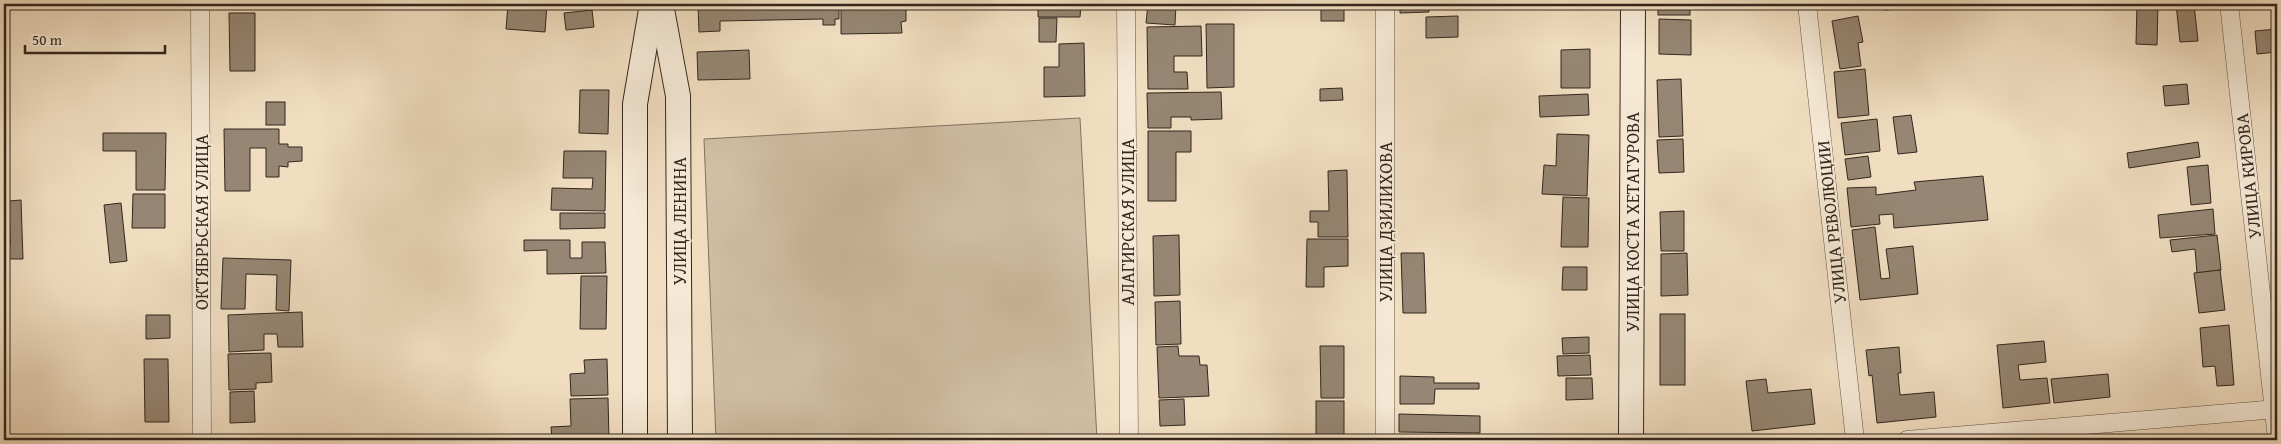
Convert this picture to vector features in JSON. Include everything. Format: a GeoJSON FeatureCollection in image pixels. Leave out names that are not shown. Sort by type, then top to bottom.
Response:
{"type":"FeatureCollection","features":[{"type":"Feature","properties":{"kind":"street","name":"ОКТЯБРЬСКАЯ УЛИЦА"},"geometry":{"type":"LineString","coordinates":[[200,4],[202,440]]}},
{"type":"Feature","properties":{"kind":"street"},"geometry":{"type":"LineString","coordinates":[[636,440],[636,104],[652,4]]}},
{"type":"Feature","properties":{"kind":"street","name":"УЛИЦА ЛЕНИНА"},"geometry":{"type":"LineString","coordinates":[[661,4],[678,96],[680,440]]}},
{"type":"Feature","properties":{"kind":"street","name":"АЛАГИРСКАЯ УЛИЦА"},"geometry":{"type":"LineString","coordinates":[[1126,4],[1129,440]]}},
{"type":"Feature","properties":{"kind":"street","name":"УЛИЦА ДЗИЛИХОВА"},"geometry":{"type":"LineString","coordinates":[[1386,4],[1386,440]]}},
{"type":"Feature","properties":{"kind":"street","name":"УЛИЦА КОСТА ХЕТАГУРОВА"},"geometry":{"type":"LineString","coordinates":[[1631,440],[1633,4]]}},
{"type":"Feature","properties":{"kind":"street","name":"УЛИЦА РЕВОЛЮЦИИ"},"geometry":{"type":"LineString","coordinates":[[1807,4],[1855,440]]}},
{"type":"Feature","properties":{"kind":"street","name":"УЛИЦА КИРОВА"},"geometry":{"type":"LineString","coordinates":[[2229,4],[2276,409],[2277,438]]}},
{"type":"Feature","properties":{"kind":"street"},"geometry":{"type":"LineString","coordinates":[[1907,440],[2276,409]]}},
{"type":"Feature","properties":{"kind":"shaded area"},"geometry":{"type":"Polygon","coordinates":[[[1080,118],[1097,440],[716,440],[704,139],[1080,118]]]}},
{"type":"Feature","properties":{"kind":"building"},"geometry":{"type":"Polygon","coordinates":[[[508,4],[547,4],[545,32],[506,29],[508,4]]]}},
{"type":"Feature","properties":{"kind":"building"},"geometry":{"type":"Polygon","coordinates":[[[698,4],[839,4],[839,19],[835,19],[835,25],[823,25],[823,19],[720,21],[720,31],[699,32],[698,4]]]}},
{"type":"Feature","properties":{"kind":"building"},"geometry":{"type":"Polygon","coordinates":[[[841,4],[906,4],[906,21],[901,22],[902,33],[841,34],[841,4]]]}},
{"type":"Feature","properties":{"kind":"building"},"geometry":{"type":"Polygon","coordinates":[[[1038,4],[1081,4],[1080,17],[1038,17],[1038,4]]]}},
{"type":"Feature","properties":{"kind":"building"},"geometry":{"type":"Polygon","coordinates":[[[1148,4],[1176,4],[1175,25],[1146,23],[1148,4]]]}},
{"type":"Feature","properties":{"kind":"building"},"geometry":{"type":"Polygon","coordinates":[[[1321,4],[1344,4],[1344,21],[1321,21],[1321,4]]]}},
{"type":"Feature","properties":{"kind":"building"},"geometry":{"type":"Polygon","coordinates":[[[1400,4],[1429,4],[1429,12],[1400,13],[1400,4]]]}},
{"type":"Feature","properties":{"kind":"building"},"geometry":{"type":"Polygon","coordinates":[[[1658,4],[1690,4],[1690,15],[1658,15],[1658,4]]]}},
{"type":"Feature","properties":{"kind":"building"},"geometry":{"type":"Polygon","coordinates":[[[1883,4],[1901,4],[1901,9],[1884,10],[1883,4]]]}},
{"type":"Feature","properties":{"kind":"building"},"geometry":{"type":"Polygon","coordinates":[[[2137,4],[2158,4],[2157,45],[2136,44],[2137,4]]]}},
{"type":"Feature","properties":{"kind":"building"},"geometry":{"type":"Polygon","coordinates":[[[2176,4],[2194,4],[2198,41],[2180,42],[2176,4]]]}},
{"type":"Feature","properties":{"kind":"building"},"geometry":{"type":"Polygon","coordinates":[[[592,10],[594,27],[566,30],[564,13],[592,10]]]}},
{"type":"Feature","properties":{"kind":"building"},"geometry":{"type":"Polygon","coordinates":[[[229,13],[255,13],[255,71],[230,71],[229,13]]]}},
{"type":"Feature","properties":{"kind":"building"},"geometry":{"type":"Polygon","coordinates":[[[1458,16],[1458,37],[1426,38],[1426,17],[1458,16]]]}},
{"type":"Feature","properties":{"kind":"building"},"geometry":{"type":"Polygon","coordinates":[[[1858,16],[1863,42],[1858,43],[1861,66],[1840,69],[1832,21],[1858,16]]]}},
{"type":"Feature","properties":{"kind":"building"},"geometry":{"type":"Polygon","coordinates":[[[1039,18],[1057,18],[1056,42],[1039,42],[1039,18]]]}},
{"type":"Feature","properties":{"kind":"building"},"geometry":{"type":"Polygon","coordinates":[[[1659,19],[1691,20],[1691,55],[1659,54],[1659,19]]]}},
{"type":"Feature","properties":{"kind":"building"},"geometry":{"type":"Polygon","coordinates":[[[1206,24],[1234,24],[1234,87],[1207,88],[1206,24]]]}},
{"type":"Feature","properties":{"kind":"building"},"geometry":{"type":"Polygon","coordinates":[[[1201,26],[1202,56],[1174,56],[1174,72],[1187,72],[1188,89],[1148,89],[1147,27],[1201,26]]]}},
{"type":"Feature","properties":{"kind":"building"},"geometry":{"type":"Polygon","coordinates":[[[2277,29],[2277,52],[2257,54],[2255,31],[2277,29]]]}},
{"type":"Feature","properties":{"kind":"building"},"geometry":{"type":"Polygon","coordinates":[[[1084,43],[1085,96],[1044,97],[1044,67],[1059,67],[1059,44],[1084,43]]]}},
{"type":"Feature","properties":{"kind":"building"},"geometry":{"type":"Polygon","coordinates":[[[1590,49],[1590,88],[1561,88],[1561,50],[1590,49]]]}},
{"type":"Feature","properties":{"kind":"building"},"geometry":{"type":"Polygon","coordinates":[[[749,50],[750,79],[698,80],[697,52],[749,50]]]}},
{"type":"Feature","properties":{"kind":"building"},"geometry":{"type":"Polygon","coordinates":[[[1865,69],[1869,115],[1838,118],[1834,72],[1865,69]]]}},
{"type":"Feature","properties":{"kind":"building"},"geometry":{"type":"Polygon","coordinates":[[[1681,79],[1683,136],[1659,137],[1657,80],[1681,79]]]}},
{"type":"Feature","properties":{"kind":"building"},"geometry":{"type":"Polygon","coordinates":[[[2187,84],[2189,104],[2165,106],[2163,86],[2187,84]]]}},
{"type":"Feature","properties":{"kind":"building"},"geometry":{"type":"Polygon","coordinates":[[[1342,88],[1343,100],[1320,101],[1320,89],[1342,88]]]}},
{"type":"Feature","properties":{"kind":"building"},"geometry":{"type":"Polygon","coordinates":[[[580,90],[609,90],[608,134],[579,133],[580,90]]]}},
{"type":"Feature","properties":{"kind":"building"},"geometry":{"type":"Polygon","coordinates":[[[1221,92],[1222,119],[1191,120],[1191,117],[1171,117],[1171,128],[1148,128],[1147,93],[1221,92]]]}},
{"type":"Feature","properties":{"kind":"building"},"geometry":{"type":"Polygon","coordinates":[[[1588,94],[1589,115],[1540,117],[1539,96],[1588,94]]]}},
{"type":"Feature","properties":{"kind":"building"},"geometry":{"type":"Polygon","coordinates":[[[266,102],[285,102],[285,125],[266,125],[266,102]]]}},
{"type":"Feature","properties":{"kind":"building"},"geometry":{"type":"Polygon","coordinates":[[[1911,115],[1917,152],[1898,154],[1893,117],[1911,115]]]}},
{"type":"Feature","properties":{"kind":"building"},"geometry":{"type":"Polygon","coordinates":[[[1877,119],[1880,151],[1845,155],[1841,123],[1877,119]]]}},
{"type":"Feature","properties":{"kind":"building"},"geometry":{"type":"Polygon","coordinates":[[[224,129],[279,129],[279,144],[288,144],[288,147],[302,147],[302,161],[288,162],[288,167],[279,166],[279,177],[266,177],[266,148],[250,148],[250,191],[225,191],[224,129]]]}},
{"type":"Feature","properties":{"kind":"building"},"geometry":{"type":"Polygon","coordinates":[[[1148,131],[1191,131],[1191,152],[1176,152],[1176,201],[1148,201],[1148,131]]]}},
{"type":"Feature","properties":{"kind":"building"},"geometry":{"type":"Polygon","coordinates":[[[103,133],[166,133],[165,190],[136,190],[136,151],[103,151],[103,133]]]}},
{"type":"Feature","properties":{"kind":"building"},"geometry":{"type":"Polygon","coordinates":[[[1557,134],[1589,135],[1587,196],[1542,194],[1544,165],[1556,166],[1557,134]]]}},
{"type":"Feature","properties":{"kind":"building"},"geometry":{"type":"Polygon","coordinates":[[[1683,139],[1684,172],[1659,173],[1657,140],[1683,139]]]}},
{"type":"Feature","properties":{"kind":"building"},"geometry":{"type":"Polygon","coordinates":[[[2198,142],[2200,157],[2129,168],[2127,153],[2198,142]]]}},
{"type":"Feature","properties":{"kind":"building"},"geometry":{"type":"Polygon","coordinates":[[[564,151],[606,151],[605,211],[551,210],[552,188],[592,189],[593,178],[563,178],[564,151]]]}},
{"type":"Feature","properties":{"kind":"building"},"geometry":{"type":"Polygon","coordinates":[[[1868,156],[1871,177],[1848,180],[1845,159],[1868,156]]]}},
{"type":"Feature","properties":{"kind":"building"},"geometry":{"type":"Polygon","coordinates":[[[2208,165],[2211,203],[2191,205],[2187,167],[2208,165]]]}},
{"type":"Feature","properties":{"kind":"building"},"geometry":{"type":"Polygon","coordinates":[[[1347,170],[1348,237],[1318,237],[1318,222],[1310,222],[1310,211],[1329,211],[1328,171],[1347,170]]]}},
{"type":"Feature","properties":{"kind":"building"},"geometry":{"type":"Polygon","coordinates":[[[1983,176],[1988,220],[1894,228],[1893,214],[1879,215],[1880,224],[1851,227],[1847,188],[1876,187],[1876,195],[1916,190],[1914,182],[1983,176]]]}},
{"type":"Feature","properties":{"kind":"building"},"geometry":{"type":"Polygon","coordinates":[[[133,194],[165,194],[165,228],[132,228],[133,194]]]}},
{"type":"Feature","properties":{"kind":"building"},"geometry":{"type":"Polygon","coordinates":[[[1563,197],[1589,198],[1588,247],[1561,247],[1563,197]]]}},
{"type":"Feature","properties":{"kind":"building"},"geometry":{"type":"Polygon","coordinates":[[[21,200],[23,259],[4,259],[4,245],[10,245],[9,201],[21,200]]]}},
{"type":"Feature","properties":{"kind":"building"},"geometry":{"type":"Polygon","coordinates":[[[121,203],[127,261],[110,263],[104,205],[121,203]]]}},
{"type":"Feature","properties":{"kind":"building"},"geometry":{"type":"Polygon","coordinates":[[[2213,209],[2215,234],[2160,238],[2158,215],[2213,209]]]}},
{"type":"Feature","properties":{"kind":"building"},"geometry":{"type":"Polygon","coordinates":[[[1684,211],[1684,251],[1661,251],[1660,212],[1684,211]]]}},
{"type":"Feature","properties":{"kind":"building"},"geometry":{"type":"Polygon","coordinates":[[[560,213],[605,213],[605,228],[560,229],[560,213]]]}},
{"type":"Feature","properties":{"kind":"building"},"geometry":{"type":"Polygon","coordinates":[[[1875,227],[1881,279],[1890,278],[1886,249],[1913,246],[1918,294],[1860,300],[1852,230],[1875,227]]]}},
{"type":"Feature","properties":{"kind":"building"},"geometry":{"type":"Polygon","coordinates":[[[1179,235],[1180,295],[1154,296],[1153,236],[1179,235]]]}},
{"type":"Feature","properties":{"kind":"building"},"geometry":{"type":"Polygon","coordinates":[[[2217,235],[2221,270],[2197,273],[2195,249],[2172,252],[2170,240],[2217,235]]]}},
{"type":"Feature","properties":{"kind":"building"},"geometry":{"type":"Polygon","coordinates":[[[1307,239],[1348,239],[1348,266],[1324,267],[1324,287],[1306,287],[1307,239]]]}},
{"type":"Feature","properties":{"kind":"building"},"geometry":{"type":"Polygon","coordinates":[[[524,240],[570,240],[570,258],[582,258],[582,242],[605,242],[606,273],[547,274],[547,250],[524,251],[524,240]]]}},
{"type":"Feature","properties":{"kind":"building"},"geometry":{"type":"Polygon","coordinates":[[[1401,253],[1424,253],[1426,313],[1403,313],[1401,253]]]}},
{"type":"Feature","properties":{"kind":"building"},"geometry":{"type":"Polygon","coordinates":[[[1687,253],[1688,295],[1661,296],[1661,254],[1687,253]]]}},
{"type":"Feature","properties":{"kind":"building"},"geometry":{"type":"Polygon","coordinates":[[[223,258],[291,260],[289,311],[276,310],[277,275],[246,274],[245,309],[221,309],[223,258]]]}},
{"type":"Feature","properties":{"kind":"building"},"geometry":{"type":"Polygon","coordinates":[[[1563,267],[1587,267],[1587,290],[1562,290],[1563,267]]]}},
{"type":"Feature","properties":{"kind":"building"},"geometry":{"type":"Polygon","coordinates":[[[2220,270],[2225,310],[2199,313],[2194,273],[2220,270]]]}},
{"type":"Feature","properties":{"kind":"building"},"geometry":{"type":"Polygon","coordinates":[[[581,276],[607,276],[606,329],[580,329],[581,276]]]}},
{"type":"Feature","properties":{"kind":"building"},"geometry":{"type":"Polygon","coordinates":[[[1180,301],[1181,344],[1156,345],[1155,302],[1180,301]]]}},
{"type":"Feature","properties":{"kind":"building"},"geometry":{"type":"Polygon","coordinates":[[[302,312],[303,347],[278,347],[277,334],[264,334],[264,350],[229,352],[228,315],[302,312]]]}},
{"type":"Feature","properties":{"kind":"building"},"geometry":{"type":"Polygon","coordinates":[[[1660,314],[1685,314],[1685,385],[1660,385],[1660,314]]]}},
{"type":"Feature","properties":{"kind":"building"},"geometry":{"type":"Polygon","coordinates":[[[146,315],[170,315],[170,338],[146,339],[146,315]]]}},
{"type":"Feature","properties":{"kind":"building"},"geometry":{"type":"Polygon","coordinates":[[[2229,325],[2234,385],[2217,386],[2215,366],[2203,367],[2200,328],[2229,325]]]}},
{"type":"Feature","properties":{"kind":"building"},"geometry":{"type":"Polygon","coordinates":[[[1589,337],[1589,353],[1563,354],[1562,338],[1589,337]]]}},
{"type":"Feature","properties":{"kind":"building"},"geometry":{"type":"Polygon","coordinates":[[[2044,341],[2046,362],[2018,365],[2020,380],[2047,378],[2050,403],[2003,408],[1997,345],[2044,341]]]}},
{"type":"Feature","properties":{"kind":"building"},"geometry":{"type":"Polygon","coordinates":[[[1178,346],[1179,356],[1199,356],[1200,365],[1207,365],[1209,396],[1159,398],[1157,347],[1178,346]]]}},
{"type":"Feature","properties":{"kind":"building"},"geometry":{"type":"Polygon","coordinates":[[[1320,346],[1344,346],[1344,398],[1321,398],[1320,346]]]}},
{"type":"Feature","properties":{"kind":"building"},"geometry":{"type":"Polygon","coordinates":[[[1899,347],[1901,373],[1898,373],[1900,395],[1934,392],[1936,417],[1877,423],[1872,375],[1869,376],[1866,350],[1899,347]]]}},
{"type":"Feature","properties":{"kind":"building"},"geometry":{"type":"Polygon","coordinates":[[[271,353],[272,382],[256,383],[256,389],[229,390],[228,354],[271,353]]]}},
{"type":"Feature","properties":{"kind":"building"},"geometry":{"type":"Polygon","coordinates":[[[1590,355],[1591,375],[1558,376],[1557,356],[1590,355]]]}},
{"type":"Feature","properties":{"kind":"building"},"geometry":{"type":"Polygon","coordinates":[[[144,359],[168,359],[169,422],[145,422],[144,359]]]}},
{"type":"Feature","properties":{"kind":"building"},"geometry":{"type":"Polygon","coordinates":[[[607,359],[608,395],[571,396],[570,374],[585,373],[584,360],[607,359]]]}},
{"type":"Feature","properties":{"kind":"building"},"geometry":{"type":"Polygon","coordinates":[[[2108,374],[2110,397],[2054,403],[2051,379],[2108,374]]]}},
{"type":"Feature","properties":{"kind":"building"},"geometry":{"type":"Polygon","coordinates":[[[1400,376],[1434,377],[1434,383],[1479,383],[1479,389],[1435,389],[1434,404],[1400,404],[1400,376]]]}},
{"type":"Feature","properties":{"kind":"building"},"geometry":{"type":"Polygon","coordinates":[[[1566,378],[1592,378],[1593,399],[1566,400],[1566,378]]]}},
{"type":"Feature","properties":{"kind":"building"},"geometry":{"type":"Polygon","coordinates":[[[1766,379],[1768,393],[1811,389],[1815,424],[1752,431],[1746,381],[1766,379]]]}},
{"type":"Feature","properties":{"kind":"building"},"geometry":{"type":"Polygon","coordinates":[[[254,391],[255,422],[230,423],[230,392],[254,391]]]}},
{"type":"Feature","properties":{"kind":"building"},"geometry":{"type":"Polygon","coordinates":[[[608,398],[609,440],[552,440],[551,427],[571,426],[570,399],[608,398]]]}},
{"type":"Feature","properties":{"kind":"building"},"geometry":{"type":"Polygon","coordinates":[[[1184,399],[1185,425],[1160,426],[1159,400],[1184,399]]]}},
{"type":"Feature","properties":{"kind":"building"},"geometry":{"type":"Polygon","coordinates":[[[1316,401],[1344,401],[1344,440],[1316,440],[1316,401]]]}},
{"type":"Feature","properties":{"kind":"building"},"geometry":{"type":"Polygon","coordinates":[[[1399,414],[1480,416],[1480,433],[1399,432],[1399,414]]]}},
{"type":"Feature","properties":{"kind":"building"},"geometry":{"type":"Polygon","coordinates":[[[145,437],[170,437],[170,440],[145,440],[145,437]]]}},
{"type":"Feature","properties":{"kind":"building"},"geometry":{"type":"Polygon","coordinates":[[[1591,438],[1591,440],[1568,440],[1568,439],[1591,438]]]}}]}
